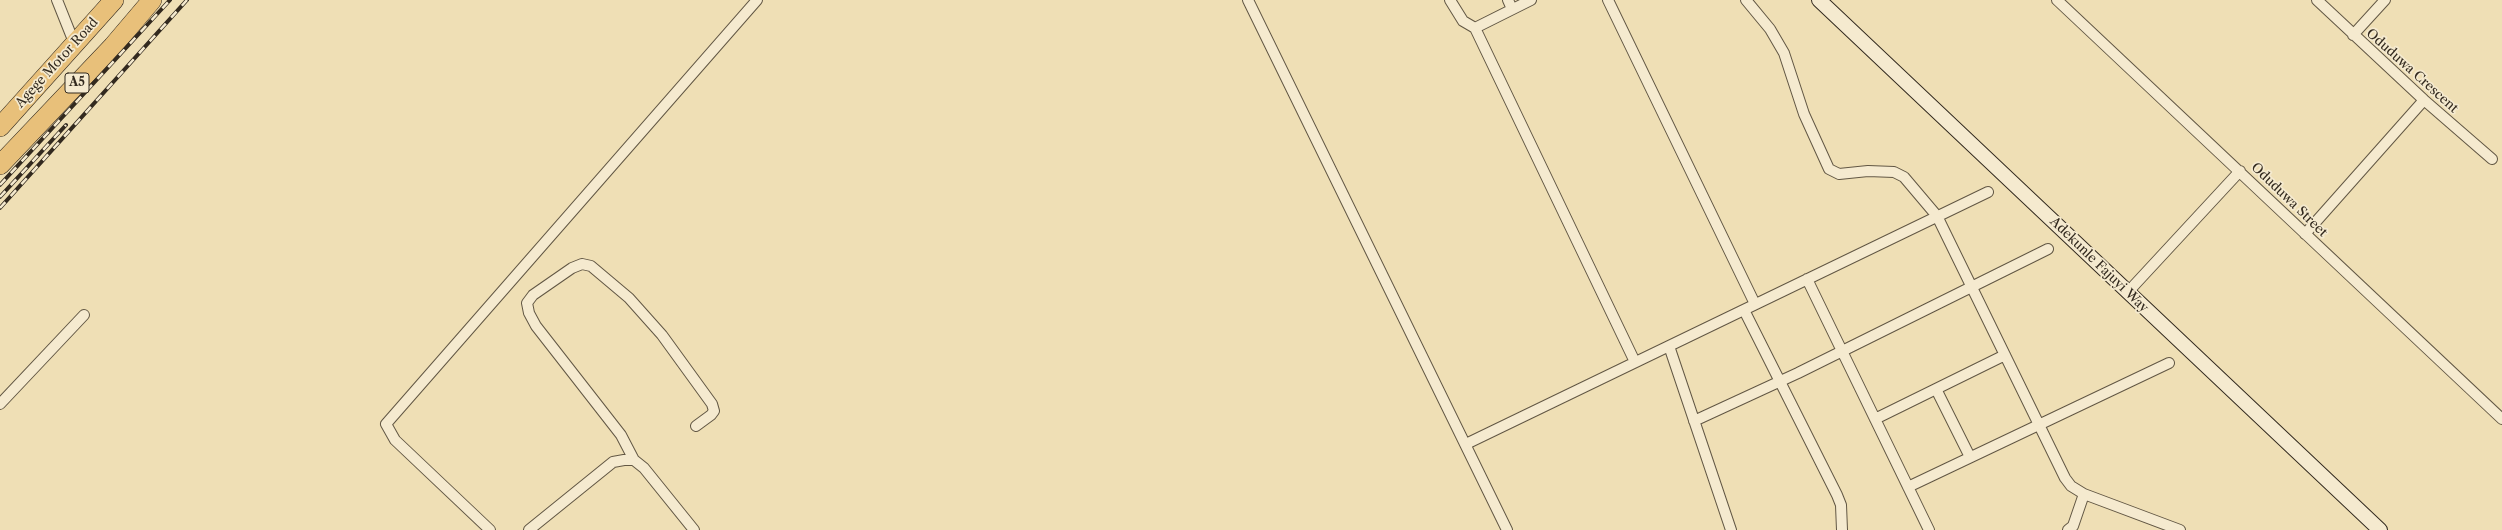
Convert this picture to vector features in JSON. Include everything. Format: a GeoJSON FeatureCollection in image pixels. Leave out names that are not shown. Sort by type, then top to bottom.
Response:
{"type":"FeatureCollection","features":[{"type":"Feature","properties":{"kind":"highway","name":"Agege Motor Road"},"geometry":{"type":"LineString","coordinates":[[0,127],[114,0]]}},
{"type":"Feature","properties":{"kind":"highway","name":"Agege Motor Road"},"geometry":{"type":"LineString","coordinates":[[0,165],[113,46],[152,0]]}},
{"type":"Feature","properties":{"kind":"street"},"geometry":{"type":"LineString","coordinates":[[57,0],[75,45]]}},
{"type":"Feature","properties":{"kind":"street"},"geometry":{"type":"LineString","coordinates":[[490,530],[395,440],[386,424],[757,0]]}},
{"type":"Feature","properties":{"kind":"street"},"geometry":{"type":"LineString","coordinates":[[1248,0],[1507,530]]}},
{"type":"Feature","properties":{"kind":"street"},"geometry":{"type":"LineString","coordinates":[[1450,0],[1463,21],[1476,28],[1635,362]]}},
{"type":"Feature","properties":{"kind":"street"},"geometry":{"type":"LineString","coordinates":[[1476,28],[1510,5],[1531,0]]}},
{"type":"Feature","properties":{"kind":"street"},"geometry":{"type":"LineString","coordinates":[[1608,0],[1755,304]]}},
{"type":"Feature","properties":{"kind":"street"},"geometry":{"type":"LineString","coordinates":[[1746,0],[1770,29],[1784,53],[1804,114],[1829,169],[1839,174],[1868,171],[1894,172],[1904,177],[1937,216],[2065,478],[2071,486],[2084,494],[2180,530]]}},
{"type":"Feature","properties":{"kind":"street","name":"Adekunle Fajuyi Way"},"geometry":{"type":"LineString","coordinates":[[1819,0],[1934,107],[2127,293],[2380,530]]}},
{"type":"Feature","properties":{"kind":"street","name":"Oduduwa Street"},"geometry":{"type":"LineString","coordinates":[[2057,0],[2502,419]]}},
{"type":"Feature","properties":{"kind":"street","name":"Oduduwa Crescent"},"geometry":{"type":"LineString","coordinates":[[2317,0],[2424,100],[2492,159]]}},
{"type":"Feature","properties":{"kind":"street"},"geometry":{"type":"LineString","coordinates":[[2353,35],[2385,0]]}},
{"type":"Feature","properties":{"kind":"street"},"geometry":{"type":"LineString","coordinates":[[2305,234],[2424,100]]}},
{"type":"Feature","properties":{"kind":"street"},"geometry":{"type":"LineString","coordinates":[[2127,293],[2240,171]]}},
{"type":"Feature","properties":{"kind":"street"},"geometry":{"type":"LineString","coordinates":[[1466,444],[1988,192]]}},
{"type":"Feature","properties":{"kind":"street"},"geometry":{"type":"LineString","coordinates":[[1694,421],[1782,381],[2048,249]]}},
{"type":"Feature","properties":{"kind":"street"},"geometry":{"type":"LineString","coordinates":[[694,530],[644,468],[634,460],[621,435],[536,326],[529,313],[527,303],[533,294],[572,268],[582,264],[591,266],[629,298],[662,335],[712,404],[714,411],[696,426]]}},
{"type":"Feature","properties":{"kind":"street"},"geometry":{"type":"LineString","coordinates":[[1807,279],[1929,530]]}},
{"type":"Feature","properties":{"kind":"street"},"geometry":{"type":"LineString","coordinates":[[1744,310],[1782,381],[1837,495],[1841,505],[1842,530]]}},
{"type":"Feature","properties":{"kind":"street"},"geometry":{"type":"LineString","coordinates":[[0,404],[84,316]]}},
{"type":"Feature","properties":{"kind":"street"},"geometry":{"type":"LineString","coordinates":[[1669,346],[1731,530]]}},
{"type":"Feature","properties":{"kind":"street"},"geometry":{"type":"LineString","coordinates":[[1875,419],[2005,356]]}},
{"type":"Feature","properties":{"kind":"street"},"geometry":{"type":"LineString","coordinates":[[1908,487],[2169,363]]}},
{"type":"Feature","properties":{"kind":"street"},"geometry":{"type":"LineString","coordinates":[[1936,390],[1970,457]]}},
{"type":"Feature","properties":{"kind":"street"},"geometry":{"type":"LineString","coordinates":[[529,530],[613,462],[634,460]]}},
{"type":"Feature","properties":{"kind":"street"},"geometry":{"type":"LineString","coordinates":[[2071,529],[2084,494]]}},
{"type":"Feature","properties":{"kind":"railway"},"geometry":{"type":"LineString","coordinates":[[0,185],[170,0]]}},
{"type":"Feature","properties":{"kind":"railway"},"geometry":{"type":"LineString","coordinates":[[0,208],[187,0]]}},
{"type":"Feature","properties":{"kind":"railway"},"geometry":{"type":"LineString","coordinates":[[0,197],[66,125]]}}]}
